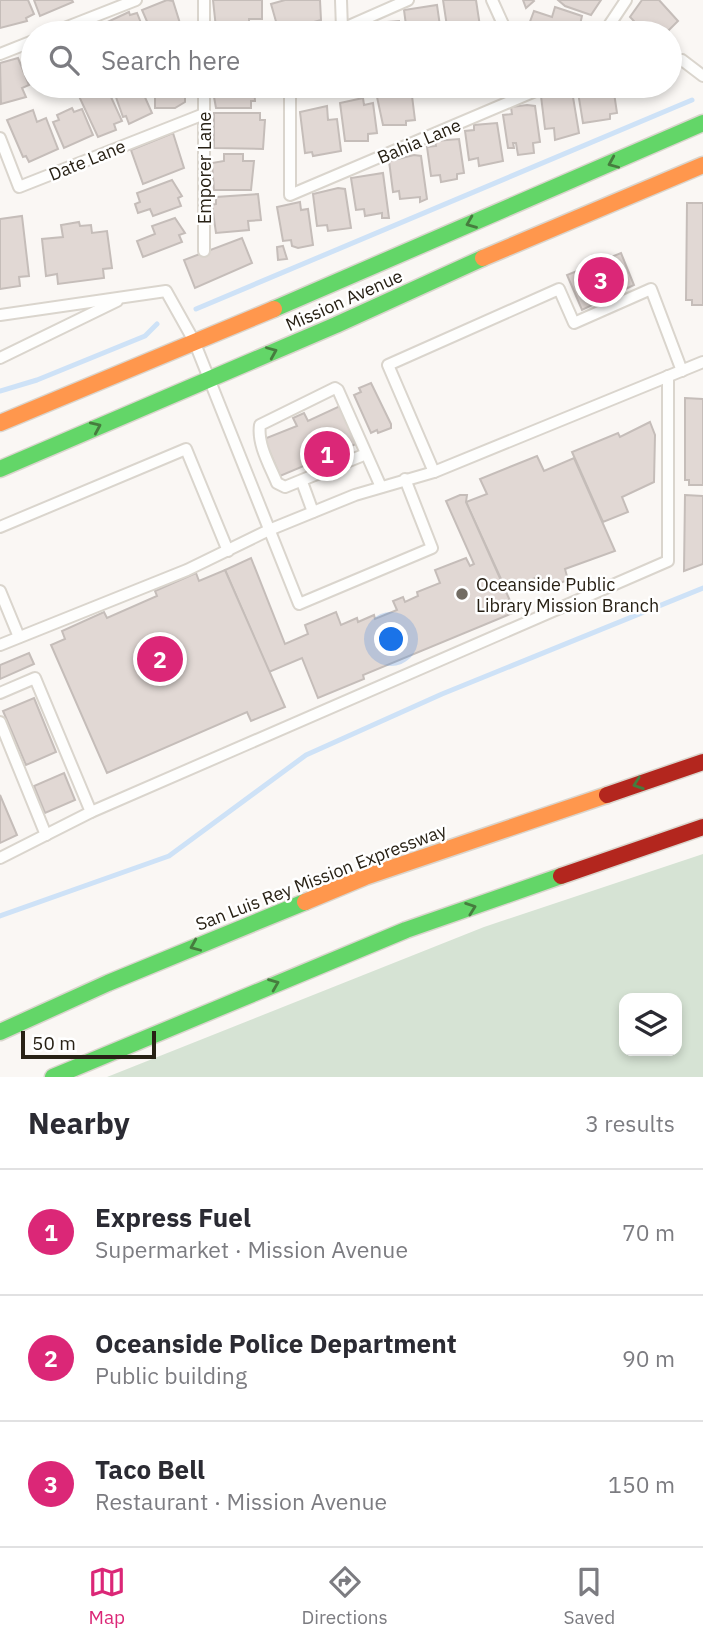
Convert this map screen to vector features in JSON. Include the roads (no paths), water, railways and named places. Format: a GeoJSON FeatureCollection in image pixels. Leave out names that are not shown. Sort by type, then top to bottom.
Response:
{"type":"FeatureCollection","features":[{"type":"Feature","properties":{"kind":"main road","name":"Mission Avenue"},"geometry":{"type":"LineString","coordinates":[[0,423],[703,123]]}},
{"type":"Feature","properties":{"kind":"main road","name":"Mission Avenue"},"geometry":{"type":"LineString","coordinates":[[0,469],[514,244],[703,165]]}},
{"type":"Feature","properties":{"kind":"main road","name":"San Luis Rey Mission Expressway"},"geometry":{"type":"LineString","coordinates":[[0,1032],[133,972],[365,877],[703,762]]}},
{"type":"Feature","properties":{"kind":"main road"},"geometry":{"type":"LineString","coordinates":[[53,1077],[407,930],[703,827]]}},
{"type":"Feature","properties":{"kind":"lane"},"geometry":{"type":"LineString","coordinates":[[83,21],[136,0]]}},
{"type":"Feature","properties":{"kind":"lane"},"geometry":{"type":"LineString","coordinates":[[204,0],[204,21]]}},
{"type":"Feature","properties":{"kind":"lane"},"geometry":{"type":"LineString","coordinates":[[338,21],[341,0]]}},
{"type":"Feature","properties":{"kind":"lane"},"geometry":{"type":"LineString","coordinates":[[360,21],[408,0]]}},
{"type":"Feature","properties":{"kind":"lane"},"geometry":{"type":"LineString","coordinates":[[492,0],[502,21]]}},
{"type":"Feature","properties":{"kind":"lane"},"geometry":{"type":"LineString","coordinates":[[612,21],[626,0]]}},
{"type":"Feature","properties":{"kind":"lane"},"geometry":{"type":"LineString","coordinates":[[0,54],[21,46]]}},
{"type":"Feature","properties":{"kind":"lane"},"geometry":{"type":"LineString","coordinates":[[682,60],[703,76]]}},
{"type":"Feature","properties":{"kind":"lane","name":"Emporer Lane"},"geometry":{"type":"LineString","coordinates":[[204,98],[204,251]]}},
{"type":"Feature","properties":{"kind":"lane","name":"Bahia Lane"},"geometry":{"type":"LineString","coordinates":[[290,98],[290,195],[511,98]]}},
{"type":"Feature","properties":{"kind":"lane","name":"Date Lane"},"geometry":{"type":"LineString","coordinates":[[0,138],[19,187],[204,114]]}},
{"type":"Feature","properties":{"kind":"lane"},"geometry":{"type":"LineString","coordinates":[[434,472],[388,365],[559,289],[574,323],[652,289],[682,371]]}},
{"type":"Feature","properties":{"kind":"lane"},"geometry":{"type":"LineString","coordinates":[[0,315],[166,291],[194,341],[299,604],[432,548],[405,479]]}},
{"type":"Feature","properties":{"kind":"lane"},"geometry":{"type":"LineString","coordinates":[[0,358],[126,297]]}},
{"type":"Feature","properties":{"kind":"lane"},"geometry":{"type":"LineString","coordinates":[[0,645],[228,551],[313,512],[405,479],[434,472],[703,362]]}},
{"type":"Feature","properties":{"kind":"lane"},"geometry":{"type":"LineString","coordinates":[[0,858],[91,812],[668,561],[668,376]]}},
{"type":"Feature","properties":{"kind":"lane"},"geometry":{"type":"LineString","coordinates":[[366,454],[285,487],[278,483],[260,439],[260,425],[335,388],[366,454],[381,487]]}},
{"type":"Feature","properties":{"kind":"lane"},"geometry":{"type":"LineString","coordinates":[[0,527],[186,449],[228,551]]}},
{"type":"Feature","properties":{"kind":"lane"},"geometry":{"type":"LineString","coordinates":[[302,482],[313,512]]}},
{"type":"Feature","properties":{"kind":"lane"},"geometry":{"type":"LineString","coordinates":[[0,591],[19,637]]}},
{"type":"Feature","properties":{"kind":"lane"},"geometry":{"type":"LineString","coordinates":[[0,693],[35,678],[91,812]]}},
{"type":"Feature","properties":{"kind":"lane"},"geometry":{"type":"LineString","coordinates":[[0,722],[46,835]]}},
{"type":"Feature","properties":{"kind":"waterway"},"geometry":{"type":"LineString","coordinates":[[196,309],[692,100]]}},
{"type":"Feature","properties":{"kind":"waterway"},"geometry":{"type":"LineString","coordinates":[[0,391],[37,380],[145,336],[157,324]]}},
{"type":"Feature","properties":{"kind":"waterway"},"geometry":{"type":"LineString","coordinates":[[0,916],[169,856],[306,755],[442,694],[703,588]]}},
{"type":"Feature","properties":{"kind":"place","name":"Taco Bell"},"geometry":{"type":"Point","coordinates":[601,280]}},
{"type":"Feature","properties":{"kind":"place","name":"Express Fuel"},"geometry":{"type":"Point","coordinates":[327,454]}},
{"type":"Feature","properties":{"kind":"place","name":"Oceanside Public Library Mission Branch"},"geometry":{"type":"Point","coordinates":[462,594]}},
{"type":"Feature","properties":{"kind":"place","name":"Oceanside Police Department"},"geometry":{"type":"Point","coordinates":[160,659]}}]}
